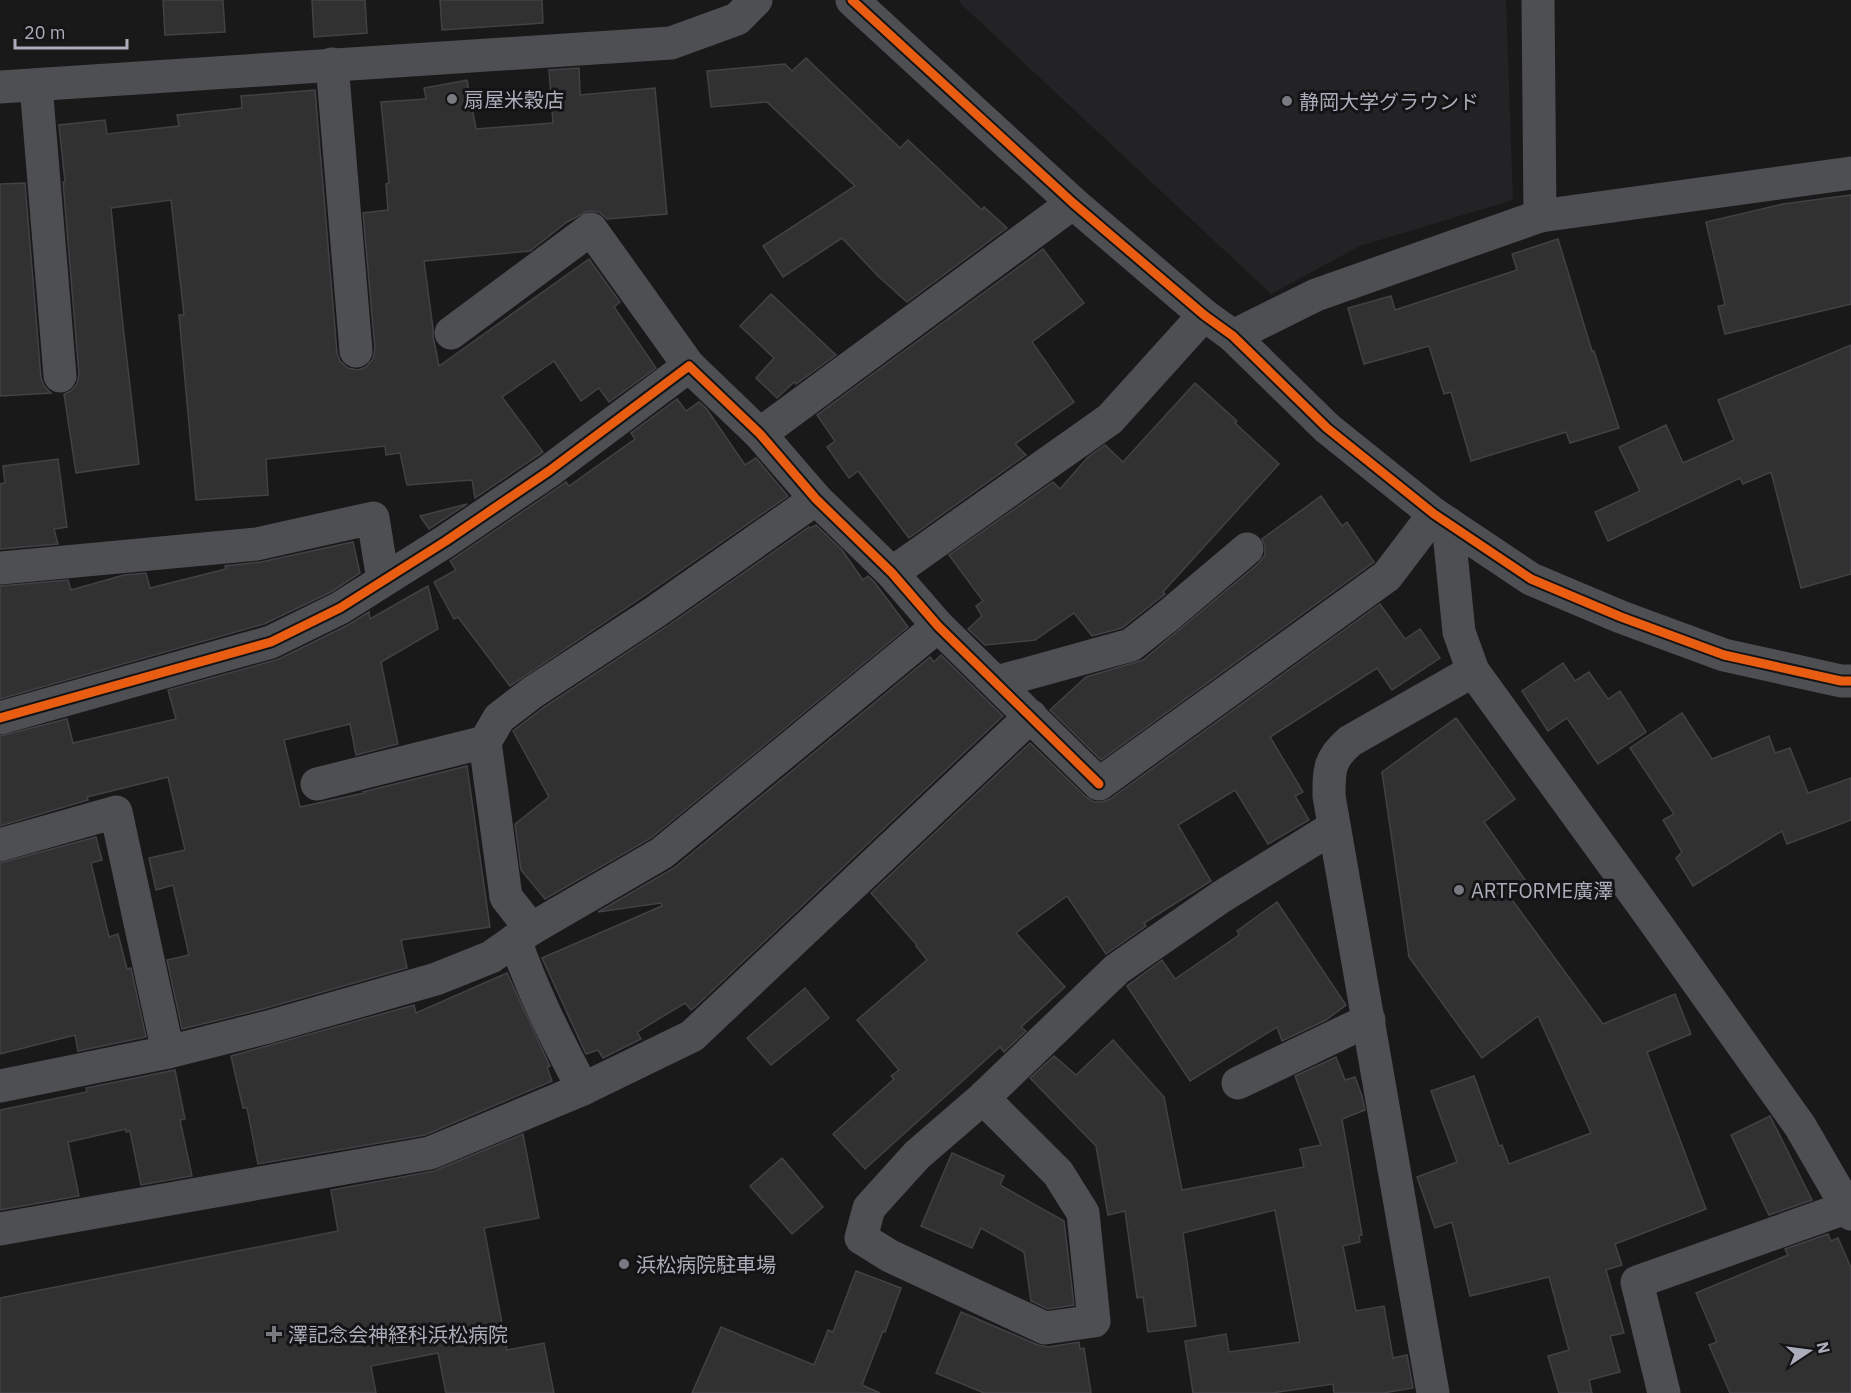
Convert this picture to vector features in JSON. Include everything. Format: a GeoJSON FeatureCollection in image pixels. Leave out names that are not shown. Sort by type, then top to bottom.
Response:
{"type":"FeatureCollection","features":[{"type":"Feature","properties":{"kind":"street"},"geometry":{"type":"LineString","coordinates":[[0,87],[671,43],[737,19],[756,0]]}},
{"type":"Feature","properties":{"kind":"street"},"geometry":{"type":"LineString","coordinates":[[852,0],[1073,203],[1204,315],[1233,336],[1327,428],[1441,519],[1532,579],[1621,617],[1724,655],[1841,681],[1851,681]]}},
{"type":"Feature","properties":{"kind":"street"},"geometry":{"type":"LineString","coordinates":[[1538,0],[1540,216]]}},
{"type":"Feature","properties":{"kind":"street"},"geometry":{"type":"LineString","coordinates":[[332,64],[356,351]]}},
{"type":"Feature","properties":{"kind":"street"},"geometry":{"type":"LineString","coordinates":[[36,85],[60,376]]}},
{"type":"Feature","properties":{"kind":"street"},"geometry":{"type":"LineString","coordinates":[[1233,336],[1316,295],[1540,216],[1851,173]]}},
{"type":"Feature","properties":{"kind":"street"},"geometry":{"type":"LineString","coordinates":[[760,434],[1073,203]]}},
{"type":"Feature","properties":{"kind":"street"},"geometry":{"type":"LineString","coordinates":[[451,333],[591,229],[689,366],[760,434],[816,499],[892,573],[938,626],[1099,784],[1387,576],[1441,519]]}},
{"type":"Feature","properties":{"kind":"street"},"geometry":{"type":"LineString","coordinates":[[892,573],[1110,419],[1204,315]]}},
{"type":"Feature","properties":{"kind":"street"},"geometry":{"type":"LineString","coordinates":[[0,718],[271,642],[340,608],[446,541],[549,471],[689,366]]}},
{"type":"Feature","properties":{"kind":"street"},"geometry":{"type":"LineString","coordinates":[[583,1089],[547,1021],[528,976],[523,934],[506,897],[485,742],[499,718],[533,692],[655,612],[816,499]]}},
{"type":"Feature","properties":{"kind":"street"},"geometry":{"type":"LineString","coordinates":[[0,568],[257,544],[373,518],[383,580]]}},
{"type":"Feature","properties":{"kind":"street"},"geometry":{"type":"LineString","coordinates":[[1441,519],[1459,632],[1473,670],[1800,1125],[1849,1210],[1637,1282],[1664,1393]]}},
{"type":"Feature","properties":{"kind":"street"},"geometry":{"type":"LineString","coordinates":[[997,682],[1131,645],[1246,549]]}},
{"type":"Feature","properties":{"kind":"street"},"geometry":{"type":"LineString","coordinates":[[0,1086],[168,1052],[436,979],[491,957],[523,934],[662,853],[938,626]]}},
{"type":"Feature","properties":{"kind":"street"},"geometry":{"type":"LineString","coordinates":[[1433,1393],[1334,827],[1329,796],[1329,770],[1336,752],[1350,741],[1473,670]]}},
{"type":"Feature","properties":{"kind":"street"},"geometry":{"type":"LineString","coordinates":[[0,1229],[430,1153],[583,1089],[692,1036],[1031,716]]}},
{"type":"Feature","properties":{"kind":"street"},"geometry":{"type":"LineString","coordinates":[[317,784],[485,742]]}},
{"type":"Feature","properties":{"kind":"street"},"geometry":{"type":"LineString","coordinates":[[0,845],[116,812],[168,1052]]}},
{"type":"Feature","properties":{"kind":"street"},"geometry":{"type":"LineString","coordinates":[[983,1098],[1059,1173],[1083,1213],[1094,1321],[1045,1328],[890,1256],[861,1238],[868,1208],[917,1155],[983,1098],[1117,969],[1221,897],[1334,827]]}},
{"type":"Feature","properties":{"kind":"street"},"geometry":{"type":"LineString","coordinates":[[1238,1083],[1369,1020]]}},
{"type":"Feature","properties":{"kind":"shaded area","name":"静岡大学グラウンド"},"geometry":{"type":"Polygon","coordinates":[[[960,0],[1506,0],[1513,200],[1360,246],[1271,294],[960,3],[960,0]]]}},
{"type":"Feature","properties":{"kind":"building"},"geometry":{"type":"Polygon","coordinates":[[[163,0],[223,0],[225,32],[165,35],[163,0]]]}},
{"type":"Feature","properties":{"kind":"building"},"geometry":{"type":"Polygon","coordinates":[[[312,0],[365,0],[367,33],[314,37],[312,0]]]}},
{"type":"Feature","properties":{"kind":"building"},"geometry":{"type":"Polygon","coordinates":[[[440,0],[542,0],[543,23],[442,30],[440,0]]]}},
{"type":"Feature","properties":{"kind":"building"},"geometry":{"type":"Polygon","coordinates":[[[806,58],[900,148],[908,140],[982,210],[984,207],[1007,228],[907,302],[878,276],[842,238],[783,277],[763,246],[855,186],[767,102],[711,107],[707,71],[785,64],[792,71],[806,58]]]}},
{"type":"Feature","properties":{"kind":"building"},"geometry":{"type":"Polygon","coordinates":[[[579,68],[580,95],[655,88],[667,214],[607,219],[599,212],[588,211],[567,222],[530,251],[424,261],[439,366],[589,259],[620,302],[614,307],[656,368],[609,402],[599,388],[581,401],[554,361],[502,397],[543,452],[475,498],[472,480],[407,485],[400,453],[386,455],[385,446],[266,459],[268,495],[196,500],[179,315],[184,315],[171,200],[111,208],[139,464],[76,473],[64,394],[71,391],[77,384],[79,374],[59,125],[105,120],[107,134],[179,126],[177,115],[242,108],[241,96],[315,90],[337,353],[340,361],[348,368],[358,370],[366,367],[373,359],[375,349],[363,213],[388,210],[386,184],[389,183],[381,102],[426,99],[424,88],[467,80],[476,129],[553,123],[549,70],[579,68]]]}},
{"type":"Feature","properties":{"kind":"building"},"geometry":{"type":"Polygon","coordinates":[[[25,183],[41,378],[44,386],[51,393],[0,396],[0,184],[25,183]]]}},
{"type":"Feature","properties":{"kind":"building"},"geometry":{"type":"Polygon","coordinates":[[[1851,195],[1851,304],[1725,334],[1718,306],[1725,305],[1706,222],[1783,204],[1851,195]]]}},
{"type":"Feature","properties":{"kind":"building"},"geometry":{"type":"Polygon","coordinates":[[[1558,239],[1592,351],[1594,351],[1619,428],[1570,443],[1566,432],[1471,461],[1451,392],[1444,394],[1429,346],[1364,364],[1348,308],[1391,296],[1395,310],[1517,270],[1512,254],[1558,239]]]}},
{"type":"Feature","properties":{"kind":"building"},"geometry":{"type":"Polygon","coordinates":[[[1043,249],[1084,303],[1032,342],[1074,402],[1015,444],[1026,455],[909,538],[858,471],[849,478],[827,447],[835,441],[817,415],[1043,249]]]}},
{"type":"Feature","properties":{"kind":"building"},"geometry":{"type":"Polygon","coordinates":[[[771,294],[836,355],[796,384],[794,382],[777,398],[756,378],[774,358],[740,326],[771,294]]]}},
{"type":"Feature","properties":{"kind":"building"},"geometry":{"type":"Polygon","coordinates":[[[1851,345],[1851,574],[1801,588],[1771,472],[1743,484],[1740,478],[1608,541],[1595,512],[1640,491],[1619,447],[1666,425],[1683,463],[1734,440],[1718,400],[1851,345]]]}},
{"type":"Feature","properties":{"kind":"building"},"geometry":{"type":"Polygon","coordinates":[[[1195,383],[1279,464],[1163,592],[1165,594],[1122,628],[1092,636],[1074,613],[1035,640],[985,645],[968,629],[982,616],[976,606],[983,601],[949,555],[1053,482],[1060,489],[1088,457],[1105,445],[1123,462],[1195,383]]]}},
{"type":"Feature","properties":{"kind":"building"},"geometry":{"type":"Polygon","coordinates":[[[677,399],[686,411],[699,402],[706,408],[745,465],[756,458],[788,496],[510,686],[458,617],[454,619],[434,582],[456,570],[450,561],[566,482],[569,486],[635,439],[631,433],[677,399]]]}},
{"type":"Feature","properties":{"kind":"building"},"geometry":{"type":"Polygon","coordinates":[[[58,459],[67,527],[54,529],[58,544],[0,549],[0,484],[5,483],[3,466],[58,459]]]}},
{"type":"Feature","properties":{"kind":"building"},"geometry":{"type":"Polygon","coordinates":[[[1321,496],[1342,526],[1347,522],[1374,562],[1101,760],[1050,710],[1086,677],[1143,660],[1259,563],[1265,555],[1262,539],[1321,496]]]}},
{"type":"Feature","properties":{"kind":"building"},"geometry":{"type":"Polygon","coordinates":[[[467,504],[429,529],[420,516],[467,504]]]}},
{"type":"Feature","properties":{"kind":"building"},"geometry":{"type":"Polygon","coordinates":[[[816,525],[842,550],[863,580],[868,576],[875,583],[908,627],[651,838],[545,899],[521,870],[515,824],[549,797],[513,731],[544,707],[666,627],[809,527],[816,525]]]}},
{"type":"Feature","properties":{"kind":"building"},"geometry":{"type":"Polygon","coordinates":[[[353,542],[360,573],[331,592],[264,624],[0,699],[0,586],[68,580],[71,590],[124,575],[146,573],[150,588],[226,569],[225,566],[261,562],[353,542]]]}},
{"type":"Feature","properties":{"kind":"building"},"geometry":{"type":"Polygon","coordinates":[[[428,586],[438,629],[381,662],[398,744],[356,755],[350,724],[284,740],[300,807],[467,766],[490,927],[401,940],[407,968],[263,1009],[182,1029],[167,960],[189,955],[173,885],[156,890],[149,858],[185,850],[168,777],[87,797],[88,800],[0,826],[0,736],[67,719],[73,743],[176,719],[168,690],[279,659],[348,625],[369,612],[370,619],[428,586]]]}},
{"type":"Feature","properties":{"kind":"building"},"geometry":{"type":"Polygon","coordinates":[[[1380,604],[1405,639],[1420,629],[1440,658],[1392,690],[1377,668],[1270,737],[1303,792],[1295,796],[1309,820],[1268,844],[1235,790],[1178,825],[1211,881],[1144,923],[1146,926],[1106,954],[1067,896],[1016,933],[1065,987],[1021,1027],[1026,1031],[1004,1052],[1000,1047],[865,1169],[833,1134],[894,1079],[891,1076],[899,1070],[857,1020],[927,960],[917,945],[871,893],[1030,743],[1086,797],[1094,802],[1110,799],[1380,604]]]}},
{"type":"Feature","properties":{"kind":"building"},"geometry":{"type":"Polygon","coordinates":[[[941,655],[1003,716],[695,1007],[691,1010],[685,1003],[637,1032],[641,1039],[603,1058],[598,1050],[586,1054],[542,958],[662,906],[661,903],[598,912],[674,868],[930,657],[934,662],[941,655]]]}},
{"type":"Feature","properties":{"kind":"building"},"geometry":{"type":"Polygon","coordinates":[[[1563,663],[1575,681],[1589,672],[1608,699],[1620,691],[1646,732],[1598,764],[1567,718],[1548,731],[1522,691],[1563,663]]]}},
{"type":"Feature","properties":{"kind":"building"},"geometry":{"type":"Polygon","coordinates":[[[1682,713],[1712,759],[1769,736],[1775,753],[1790,748],[1808,793],[1851,778],[1851,820],[1787,844],[1782,831],[1693,886],[1676,858],[1682,852],[1663,820],[1674,814],[1630,748],[1682,713]]]}},
{"type":"Feature","properties":{"kind":"building"},"geometry":{"type":"Polygon","coordinates":[[[1456,718],[1515,799],[1484,822],[1528,884],[1510,897],[1603,1024],[1675,994],[1691,1034],[1647,1052],[1706,1209],[1615,1244],[1622,1265],[1606,1270],[1624,1333],[1610,1336],[1620,1372],[1589,1380],[1592,1393],[1559,1393],[1548,1356],[1569,1350],[1549,1277],[1470,1296],[1452,1222],[1435,1228],[1417,1177],[1457,1162],[1431,1091],[1474,1076],[1499,1146],[1502,1145],[1509,1164],[1591,1133],[1538,1016],[1482,1058],[1409,957],[1382,772],[1456,718]]]}},
{"type":"Feature","properties":{"kind":"building"},"geometry":{"type":"Polygon","coordinates":[[[96,837],[102,860],[91,863],[109,937],[118,934],[127,969],[131,968],[146,1037],[78,1051],[75,1035],[0,1054],[0,863],[96,837]]]}},
{"type":"Feature","properties":{"kind":"building"},"geometry":{"type":"Polygon","coordinates":[[[1277,902],[1346,1005],[1326,1020],[1282,1041],[1277,1027],[1190,1081],[1127,986],[1162,960],[1175,979],[1239,935],[1237,931],[1277,902]]]}},
{"type":"Feature","properties":{"kind":"building"},"geometry":{"type":"Polygon","coordinates":[[[507,973],[550,1066],[547,1067],[552,1081],[425,1135],[258,1164],[247,1108],[243,1108],[231,1056],[414,1005],[416,1013],[507,973]]]}},
{"type":"Feature","properties":{"kind":"building"},"geometry":{"type":"Polygon","coordinates":[[[805,988],[829,1018],[771,1065],[747,1038],[805,988]]]}},
{"type":"Feature","properties":{"kind":"building"},"geometry":{"type":"Polygon","coordinates":[[[1113,1040],[1164,1097],[1182,1190],[1304,1167],[1300,1149],[1321,1145],[1295,1076],[1336,1057],[1345,1080],[1355,1077],[1365,1110],[1342,1119],[1362,1235],[1359,1236],[1360,1242],[1343,1246],[1356,1311],[1384,1306],[1393,1358],[1407,1355],[1413,1388],[1383,1393],[1334,1393],[1333,1384],[1272,1393],[1193,1393],[1185,1341],[1226,1334],[1229,1352],[1300,1342],[1275,1210],[1183,1233],[1196,1326],[1148,1332],[1143,1297],[1137,1298],[1125,1211],[1108,1215],[1096,1146],[1030,1078],[1054,1056],[1076,1075],[1113,1040]]]}},
{"type":"Feature","properties":{"kind":"building"},"geometry":{"type":"Polygon","coordinates":[[[175,1070],[185,1119],[180,1120],[192,1176],[141,1185],[130,1131],[126,1132],[126,1129],[68,1142],[79,1196],[0,1210],[0,1110],[87,1092],[86,1088],[175,1070]]]}},
{"type":"Feature","properties":{"kind":"building"},"geometry":{"type":"Polygon","coordinates":[[[1770,1116],[1812,1200],[1769,1215],[1731,1135],[1770,1116]]]}},
{"type":"Feature","properties":{"kind":"building"},"geometry":{"type":"Polygon","coordinates":[[[523,1134],[539,1218],[484,1228],[507,1350],[544,1343],[554,1393],[446,1393],[438,1353],[371,1366],[376,1393],[0,1393],[0,1298],[338,1231],[331,1190],[434,1171],[523,1134]]]}},
{"type":"Feature","properties":{"kind":"building"},"geometry":{"type":"Polygon","coordinates":[[[952,1153],[1004,1176],[1000,1185],[1064,1221],[1074,1305],[1048,1309],[1031,1301],[1024,1252],[981,1228],[972,1248],[921,1226],[952,1153]]]}},
{"type":"Feature","properties":{"kind":"building"},"geometry":{"type":"Polygon","coordinates":[[[782,1158],[823,1207],[792,1234],[750,1186],[782,1158]]]}},
{"type":"Feature","properties":{"kind":"building"},"geometry":{"type":"Polygon","coordinates":[[[1828,1234],[1831,1241],[1838,1238],[1851,1268],[1851,1393],[1730,1393],[1709,1345],[1717,1342],[1696,1293],[1788,1255],[1785,1249],[1828,1234]]]}},
{"type":"Feature","properties":{"kind":"building"},"geometry":{"type":"Polygon","coordinates":[[[856,1271],[901,1288],[862,1385],[880,1393],[692,1393],[721,1327],[814,1365],[828,1330],[833,1332],[856,1271]]]}},
{"type":"Feature","properties":{"kind":"building"},"geometry":{"type":"Polygon","coordinates":[[[961,1312],[1038,1345],[1048,1347],[1079,1342],[1080,1349],[1084,1348],[1091,1393],[984,1393],[936,1373],[961,1312]]]}},
{"type":"Feature","properties":{"kind":"cycle path"},"geometry":{"type":"LineString","coordinates":[[852,0],[1073,203],[1204,315],[1233,336],[1327,428],[1434,514],[1531,579],[1621,617],[1724,655],[1841,681],[1851,681]]}},
{"type":"Feature","properties":{"kind":"cycle path"},"geometry":{"type":"LineString","coordinates":[[0,718],[271,642],[340,608],[446,541],[549,471],[689,366],[760,434],[816,499],[892,573],[938,626],[1099,784]]}},
{"type":"Feature","properties":{"kind":"place","name":"扇屋米穀店"},"geometry":{"type":"Point","coordinates":[452,99]}},
{"type":"Feature","properties":{"kind":"place","name":"静岡大学グラウンド"},"geometry":{"type":"Point","coordinates":[1287,101]}},
{"type":"Feature","properties":{"kind":"place","name":"ARTFORME廣澤"},"geometry":{"type":"Point","coordinates":[1459,890]}},
{"type":"Feature","properties":{"kind":"place","name":"浜松病院駐車場"},"geometry":{"type":"Point","coordinates":[624,1264]}},
{"type":"Feature","properties":{"kind":"place","name":"澤記念会神経科浜松病院"},"geometry":{"type":"Point","coordinates":[274,1334]}}]}
